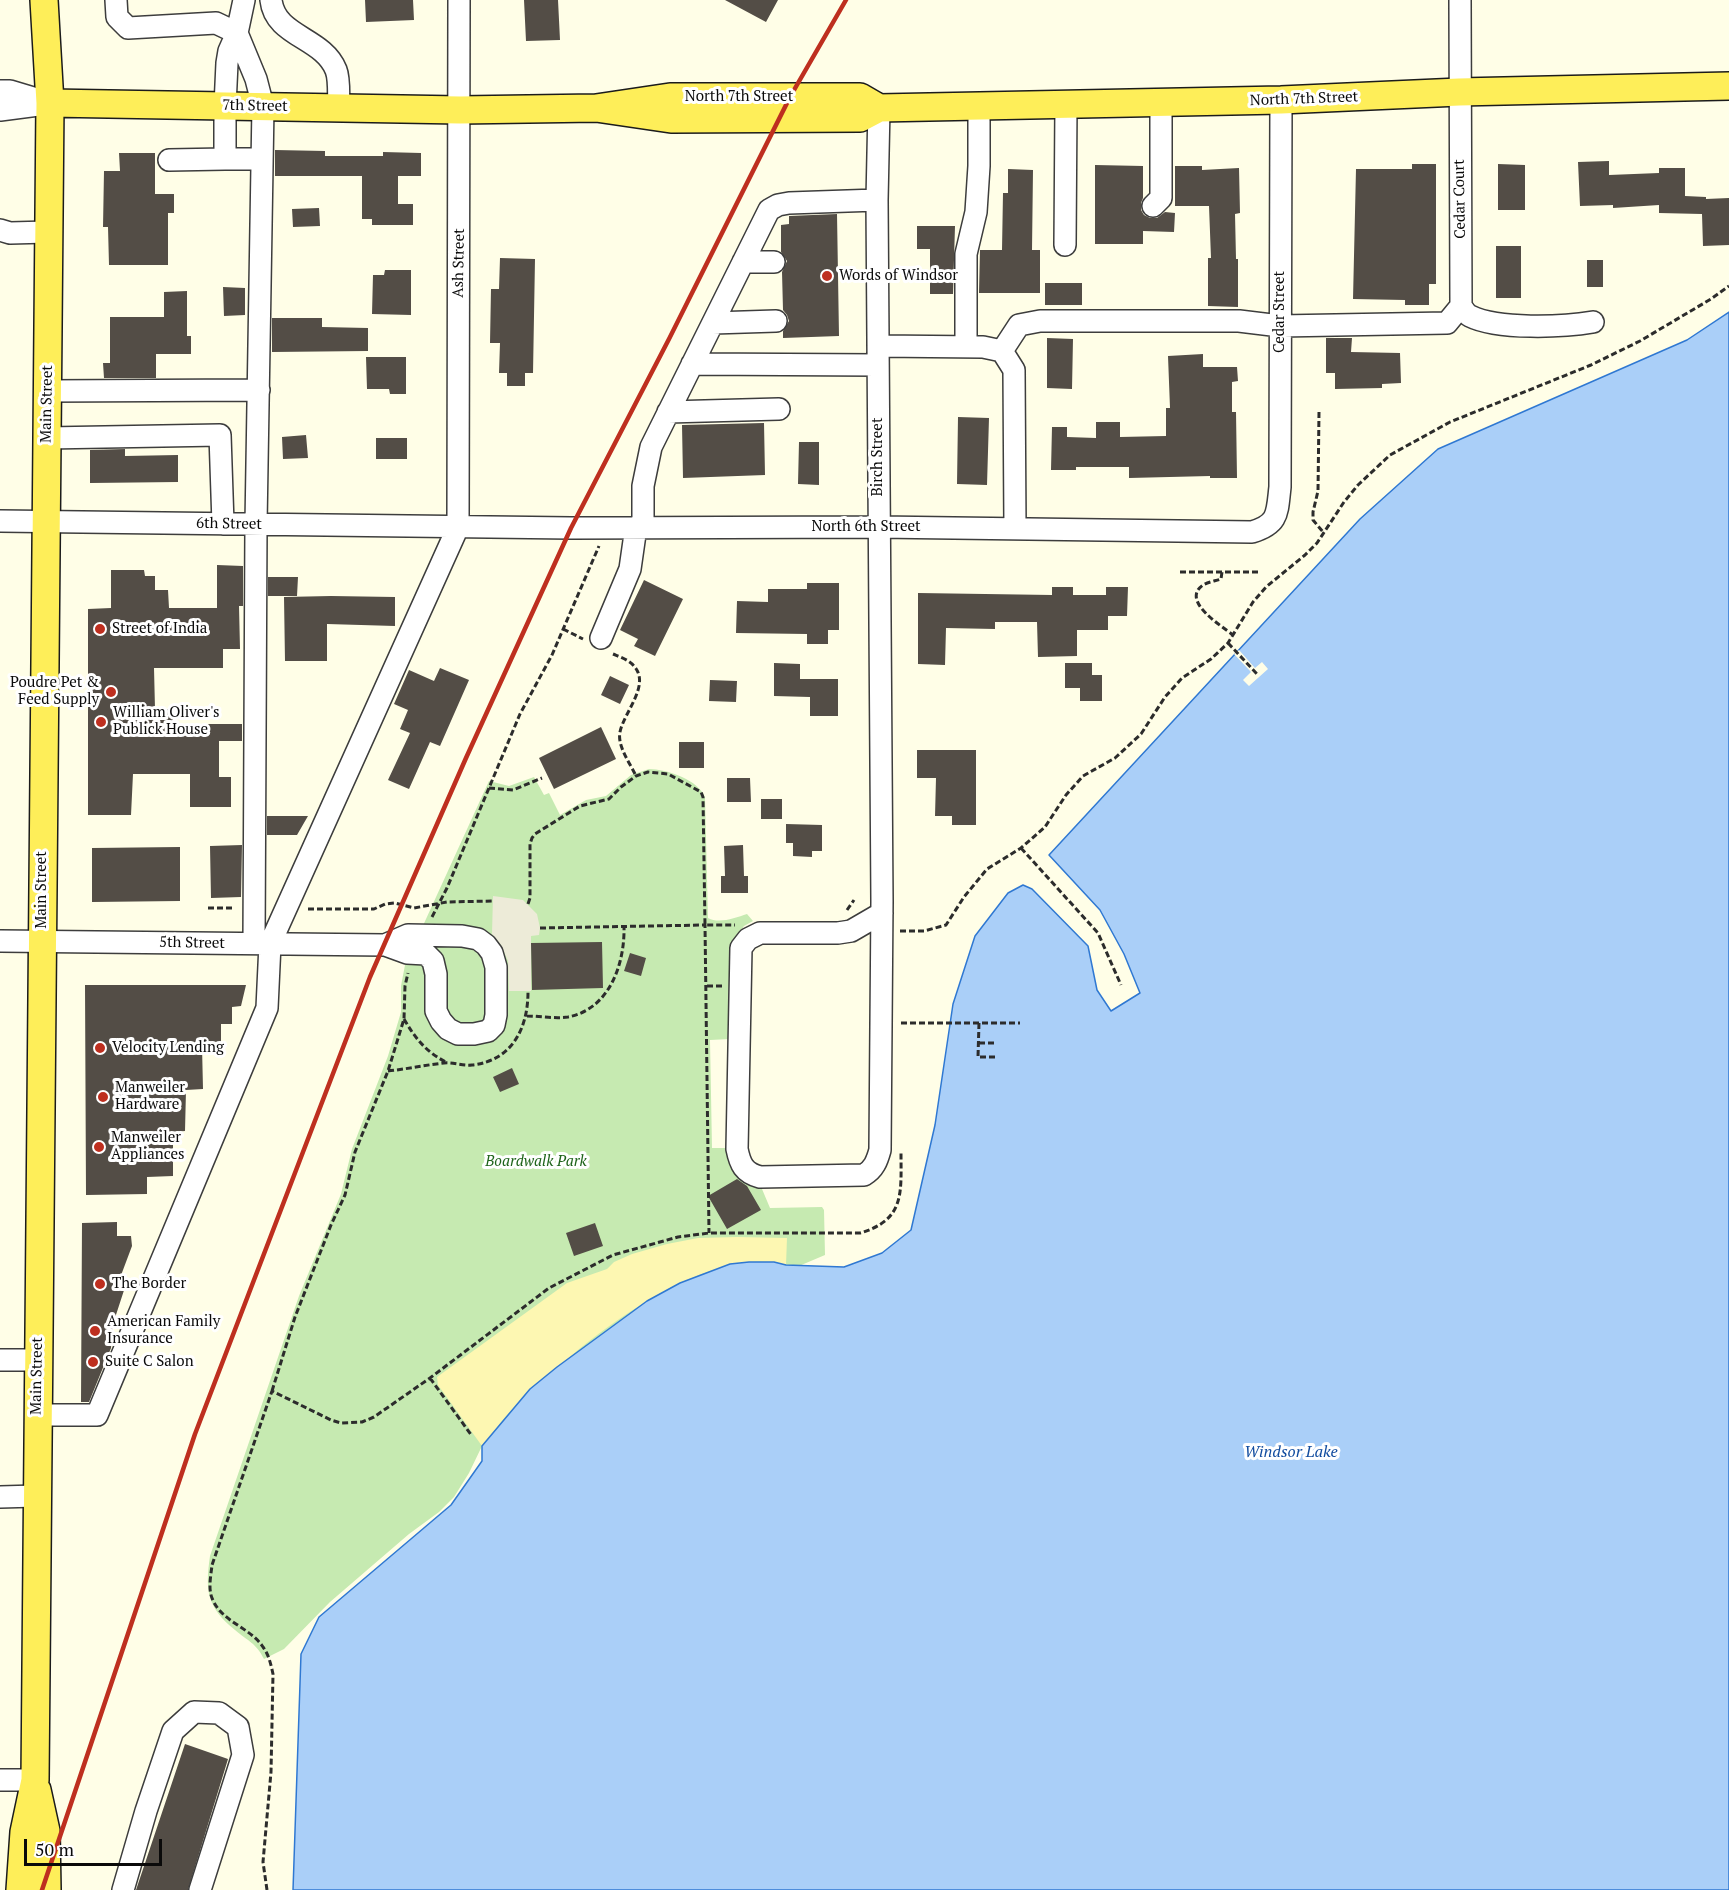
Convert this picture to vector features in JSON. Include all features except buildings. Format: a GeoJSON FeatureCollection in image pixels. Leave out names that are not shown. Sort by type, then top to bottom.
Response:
{"type":"FeatureCollection","features":[{"type":"Feature","properties":{"kind":"main road","name":"Main Street"},"geometry":{"type":"LineString","coordinates":[[20,1890],[24,1832],[35,1780],[50,103],[44,0]]}},
{"type":"Feature","properties":{"kind":"main road","name":"North 7th Street"},"geometry":{"type":"LineString","coordinates":[[460,110],[596,108],[671,119],[860,118],[879,108],[1281,100],[1729,86]]}},
{"type":"Feature","properties":{"kind":"main road","name":"7th Street"},"geometry":{"type":"LineString","coordinates":[[50,103],[460,110]]}},
{"type":"Feature","properties":{"kind":"main road","name":"Main Street"},"geometry":{"type":"LineString","coordinates":[[35,1780],[46,1831],[47,1890]]}},
{"type":"Feature","properties":{"kind":"street"},"geometry":{"type":"LineString","coordinates":[[37,1415],[97,1415],[267,1008],[262,944],[254,908],[256,524],[263,106],[256,80],[237,33],[216,23],[128,28],[117,17],[116,0]]}},
{"type":"Feature","properties":{"kind":"street"},"geometry":{"type":"LineString","coordinates":[[225,159],[226,63],[237,33],[244,0]]}},
{"type":"Feature","properties":{"kind":"street"},"geometry":{"type":"LineString","coordinates":[[271,0],[272,11],[283,26],[323,52],[337,70],[339,108]]}},
{"type":"Feature","properties":{"kind":"street","name":"Ash Street"},"geometry":{"type":"LineString","coordinates":[[458,527],[459,0]]}},
{"type":"Feature","properties":{"kind":"street","name":"Cedar Court"},"geometry":{"type":"LineString","coordinates":[[1460,0],[1461,306]]}},
{"type":"Feature","properties":{"kind":"street","name":"7th Street"},"geometry":{"type":"LineString","coordinates":[[0,91],[10,91],[50,103]]}},
{"type":"Feature","properties":{"kind":"street","name":"Cedar Street"},"geometry":{"type":"LineString","coordinates":[[1271,523],[1277,513],[1280,488],[1281,100]]}},
{"type":"Feature","properties":{"kind":"street","name":"7th Street"},"geometry":{"type":"LineString","coordinates":[[0,110],[50,103]]}},
{"type":"Feature","properties":{"kind":"street"},"geometry":{"type":"LineString","coordinates":[[1153,206],[1161,198],[1161,103]]}},
{"type":"Feature","properties":{"kind":"street"},"geometry":{"type":"LineString","coordinates":[[1065,245],[1066,104]]}},
{"type":"Feature","properties":{"kind":"street"},"geometry":{"type":"LineString","coordinates":[[966,346],[966,254],[976,212],[979,106]]}},
{"type":"Feature","properties":{"kind":"street","name":"Birch Street"},"geometry":{"type":"LineString","coordinates":[[879,108],[877,200],[882,913],[880,1150],[871,1171],[864,1175],[760,1177],[752,1175],[744,1170],[737,1149],[741,948],[748,939],[760,933],[851,931],[882,913]]}},
{"type":"Feature","properties":{"kind":"street"},"geometry":{"type":"LineString","coordinates":[[169,160],[262,159]]}},
{"type":"Feature","properties":{"kind":"street"},"geometry":{"type":"LineString","coordinates":[[602,645],[630,569],[640,527],[643,486],[651,447],[769,210],[778,205],[877,200]]}},
{"type":"Feature","properties":{"kind":"street"},"geometry":{"type":"LineString","coordinates":[[3,234],[48,232]]}},
{"type":"Feature","properties":{"kind":"street"},"geometry":{"type":"LineString","coordinates":[[743,262],[774,262]]}},
{"type":"Feature","properties":{"kind":"street"},"geometry":{"type":"LineString","coordinates":[[1002,351],[1018,325],[1040,321],[1239,321],[1280,326],[1447,324],[1461,306],[1467,315],[1499,324],[1533,326],[1576,325],[1593,322]]}},
{"type":"Feature","properties":{"kind":"street"},"geometry":{"type":"LineString","coordinates":[[712,322],[776,321]]}},
{"type":"Feature","properties":{"kind":"street"},"geometry":{"type":"LineString","coordinates":[[692,364],[878,356],[966,346],[1002,351],[1014,370],[1015,529]]}},
{"type":"Feature","properties":{"kind":"street"},"geometry":{"type":"LineString","coordinates":[[47,391],[259,390]]}},
{"type":"Feature","properties":{"kind":"street"},"geometry":{"type":"LineString","coordinates":[[668,412],[779,409]]}},
{"type":"Feature","properties":{"kind":"street"},"geometry":{"type":"LineString","coordinates":[[46,438],[220,435],[223,524]]}},
{"type":"Feature","properties":{"kind":"street","name":"6th Street"},"geometry":{"type":"LineString","coordinates":[[0,521],[458,527]]}},
{"type":"Feature","properties":{"kind":"street","name":"North 6th Street"},"geometry":{"type":"LineString","coordinates":[[458,527],[879,527],[1252,532],[1268,527],[1271,523]]}},
{"type":"Feature","properties":{"kind":"street"},"geometry":{"type":"LineString","coordinates":[[262,944],[286,908],[458,527]]}},
{"type":"Feature","properties":{"kind":"street"},"geometry":{"type":"LineString","coordinates":[[408,935],[462,936],[478,939],[492,953],[496,967],[494,1024],[488,1031],[474,1034],[458,1034],[448,1029],[436,1011],[436,974],[433,961],[426,954],[407,953],[385,945],[408,935]]}},
{"type":"Feature","properties":{"kind":"street","name":"5th Street"},"geometry":{"type":"LineString","coordinates":[[0,941],[385,945]]}},
{"type":"Feature","properties":{"kind":"street"},"geometry":{"type":"LineString","coordinates":[[0,1360],[38,1360]]}},
{"type":"Feature","properties":{"kind":"street"},"geometry":{"type":"LineString","coordinates":[[0,1497],[36,1496]]}},
{"type":"Feature","properties":{"kind":"street"},"geometry":{"type":"LineString","coordinates":[[123,1890],[173,1731],[194,1712],[219,1713],[238,1727],[243,1755],[200,1890]]}},
{"type":"Feature","properties":{"kind":"street"},"geometry":{"type":"LineString","coordinates":[[0,1780],[35,1780]]}},
{"type":"Feature","properties":{"kind":"path"},"geometry":{"type":"LineString","coordinates":[[900,941],[900,930],[924,931],[946,925],[964,897],[987,869],[1021,848],[1045,827],[1066,795],[1083,777],[1115,758],[1141,734],[1165,697],[1182,678],[1211,659],[1228,643],[1253,602],[1266,587],[1305,555],[1358,485],[1390,455],[1450,422],[1581,369],[1640,341],[1729,286]]}},
{"type":"Feature","properties":{"kind":"path"},"geometry":{"type":"LineString","coordinates":[[1319,412],[1318,491],[1313,512],[1314,520],[1323,532]]}},
{"type":"Feature","properties":{"kind":"path"},"geometry":{"type":"LineString","coordinates":[[431,919],[447,888],[520,714],[552,654],[608,527]]}},
{"type":"Feature","properties":{"kind":"path"},"geometry":{"type":"LineString","coordinates":[[1180,572],[1259,572]]}},
{"type":"Feature","properties":{"kind":"path"},"geometry":{"type":"LineString","coordinates":[[1222,572],[1221,579],[1203,585],[1197,591],[1196,599],[1198,605],[1207,614],[1233,635]]}},
{"type":"Feature","properties":{"kind":"path"},"geometry":{"type":"LineString","coordinates":[[563,629],[602,645],[632,664],[638,671],[639,688],[620,733],[623,750],[636,776]]}},
{"type":"Feature","properties":{"kind":"path"},"geometry":{"type":"LineString","coordinates":[[1228,643],[1257,674]]}},
{"type":"Feature","properties":{"kind":"path"},"geometry":{"type":"LineString","coordinates":[[528,904],[530,844],[535,834],[580,806],[609,799],[636,776],[648,772],[668,774],[701,792],[703,797],[709,1233]]}},
{"type":"Feature","properties":{"kind":"path"},"geometry":{"type":"LineString","coordinates":[[489,788],[513,790],[542,778]]}},
{"type":"Feature","properties":{"kind":"path"},"geometry":{"type":"LineString","coordinates":[[1021,848],[1098,933],[1121,985]]}},
{"type":"Feature","properties":{"kind":"path"},"geometry":{"type":"LineString","coordinates":[[286,908],[374,909],[395,903],[414,908],[447,902],[492,901]]}},
{"type":"Feature","properties":{"kind":"path"},"geometry":{"type":"LineString","coordinates":[[208,908],[254,908]]}},
{"type":"Feature","properties":{"kind":"path"},"geometry":{"type":"LineString","coordinates":[[540,928],[705,925]]}},
{"type":"Feature","properties":{"kind":"path"},"geometry":{"type":"LineString","coordinates":[[526,1016],[570,1017],[596,1005],[617,974],[625,941],[624,926]]}},
{"type":"Feature","properties":{"kind":"path"},"geometry":{"type":"LineString","coordinates":[[267,1890],[263,1862],[271,1772],[273,1674],[263,1646],[218,1608],[212,1597],[210,1581],[212,1565],[295,1317],[345,1195],[356,1152],[388,1071],[404,1019],[405,980],[412,963]]}},
{"type":"Feature","properties":{"kind":"path"},"geometry":{"type":"LineString","coordinates":[[900,1015],[899,1023],[1020,1023]]}},
{"type":"Feature","properties":{"kind":"path"},"geometry":{"type":"LineString","coordinates":[[404,1019],[428,1051],[447,1063]]}},
{"type":"Feature","properties":{"kind":"path"},"geometry":{"type":"LineString","coordinates":[[979,1023],[978,1057],[996,1057]]}},
{"type":"Feature","properties":{"kind":"path"},"geometry":{"type":"LineString","coordinates":[[979,1043],[996,1043]]}},
{"type":"Feature","properties":{"kind":"path"},"geometry":{"type":"LineString","coordinates":[[272,1391],[341,1423],[374,1417],[430,1378],[549,1288],[601,1260],[648,1244],[709,1233],[860,1233],[875,1229],[893,1213],[898,1203],[901,1183],[901,1149]]}},
{"type":"Feature","properties":{"kind":"path"},"geometry":{"type":"LineString","coordinates":[[430,1378],[472,1436]]}},
{"type":"Feature","properties":{"kind":"green space","name":"Boardwalk Park"},"geometry":{"type":"Polygon","coordinates":[[[649,769],[673,773],[690,781],[697,786],[705,798],[708,918],[712,920],[732,919],[747,914],[753,921],[744,926],[733,942],[730,1039],[710,1040],[712,1148],[730,1148],[751,1184],[762,1189],[770,1208],[822,1207],[824,1210],[825,1255],[799,1266],[786,1265],[482,1446],[454,1497],[439,1512],[409,1534],[330,1602],[284,1649],[264,1659],[255,1646],[226,1622],[213,1606],[208,1589],[210,1556],[299,1296],[341,1194],[352,1149],[388,1056],[401,1012],[401,986],[405,965],[489,781],[509,786],[534,777],[544,795],[549,793],[560,815],[586,800],[606,796],[631,775],[649,769]]]}},
{"type":"Feature","properties":{"kind":"sand"},"geometry":{"type":"Polygon","coordinates":[[[698,1238],[787,1238],[786,1265],[751,1262],[714,1270],[675,1286],[636,1308],[598,1334],[533,1389],[508,1414],[482,1446],[438,1385],[437,1377],[567,1283],[607,1269],[614,1262],[632,1254],[667,1244],[698,1238]]]}},
{"type":"Feature","properties":{"kind":"shaded area"},"geometry":{"type":"Polygon","coordinates":[[[493,896],[523,900],[537,914],[539,935],[531,936],[531,991],[509,991],[508,961],[501,945],[492,934],[493,896]]]}},
{"type":"Feature","properties":{"kind":"water","name":"Windsor Lake"},"geometry":{"type":"Polygon","coordinates":[[[1729,312],[1729,1890],[293,1890],[301,1654],[319,1617],[451,1505],[482,1461],[482,1446],[530,1389],[647,1301],[680,1283],[730,1264],[774,1262],[786,1265],[844,1267],[882,1253],[911,1230],[935,1125],[953,1004],[975,936],[1008,893],[1023,885],[1032,889],[1088,946],[1097,990],[1111,1011],[1140,993],[1124,954],[1100,910],[1049,855],[1360,519],[1438,449],[1687,340],[1729,312]]]}},
{"type":"Feature","properties":{"kind":"pier"},"geometry":{"type":"Polygon","coordinates":[[[1239,650],[1255,668],[1262,662],[1268,669],[1249,686],[1243,680],[1251,672],[1234,654],[1239,650]]]}},
{"type":"Feature","properties":{"kind":"railway"},"geometry":{"type":"LineString","coordinates":[[42,1890],[195,1434],[370,977],[466,758],[571,528],[790,97],[846,0]]}},
{"type":"Feature","properties":{"kind":"place","name":"Words of Windsor"},"geometry":{"type":"Point","coordinates":[827,276]}},
{"type":"Feature","properties":{"kind":"place","name":"Street of India"},"geometry":{"type":"Point","coordinates":[100,629]}},
{"type":"Feature","properties":{"kind":"place","name":"Poudre Pet & Feed Supply"},"geometry":{"type":"Point","coordinates":[111,692]}},
{"type":"Feature","properties":{"kind":"place","name":"William Oliver's Publick House"},"geometry":{"type":"Point","coordinates":[101,722]}},
{"type":"Feature","properties":{"kind":"place","name":"Velocity Lending"},"geometry":{"type":"Point","coordinates":[100,1048]}},
{"type":"Feature","properties":{"kind":"place","name":"Manweiler Hardware"},"geometry":{"type":"Point","coordinates":[103,1097]}},
{"type":"Feature","properties":{"kind":"place","name":"Manweiler Appliances"},"geometry":{"type":"Point","coordinates":[99,1147]}},
{"type":"Feature","properties":{"kind":"place","name":"The Border"},"geometry":{"type":"Point","coordinates":[100,1284]}},
{"type":"Feature","properties":{"kind":"place","name":"American Family Insurance"},"geometry":{"type":"Point","coordinates":[95,1331]}},
{"type":"Feature","properties":{"kind":"place","name":"Suite C Salon"},"geometry":{"type":"Point","coordinates":[93,1362]}}]}
